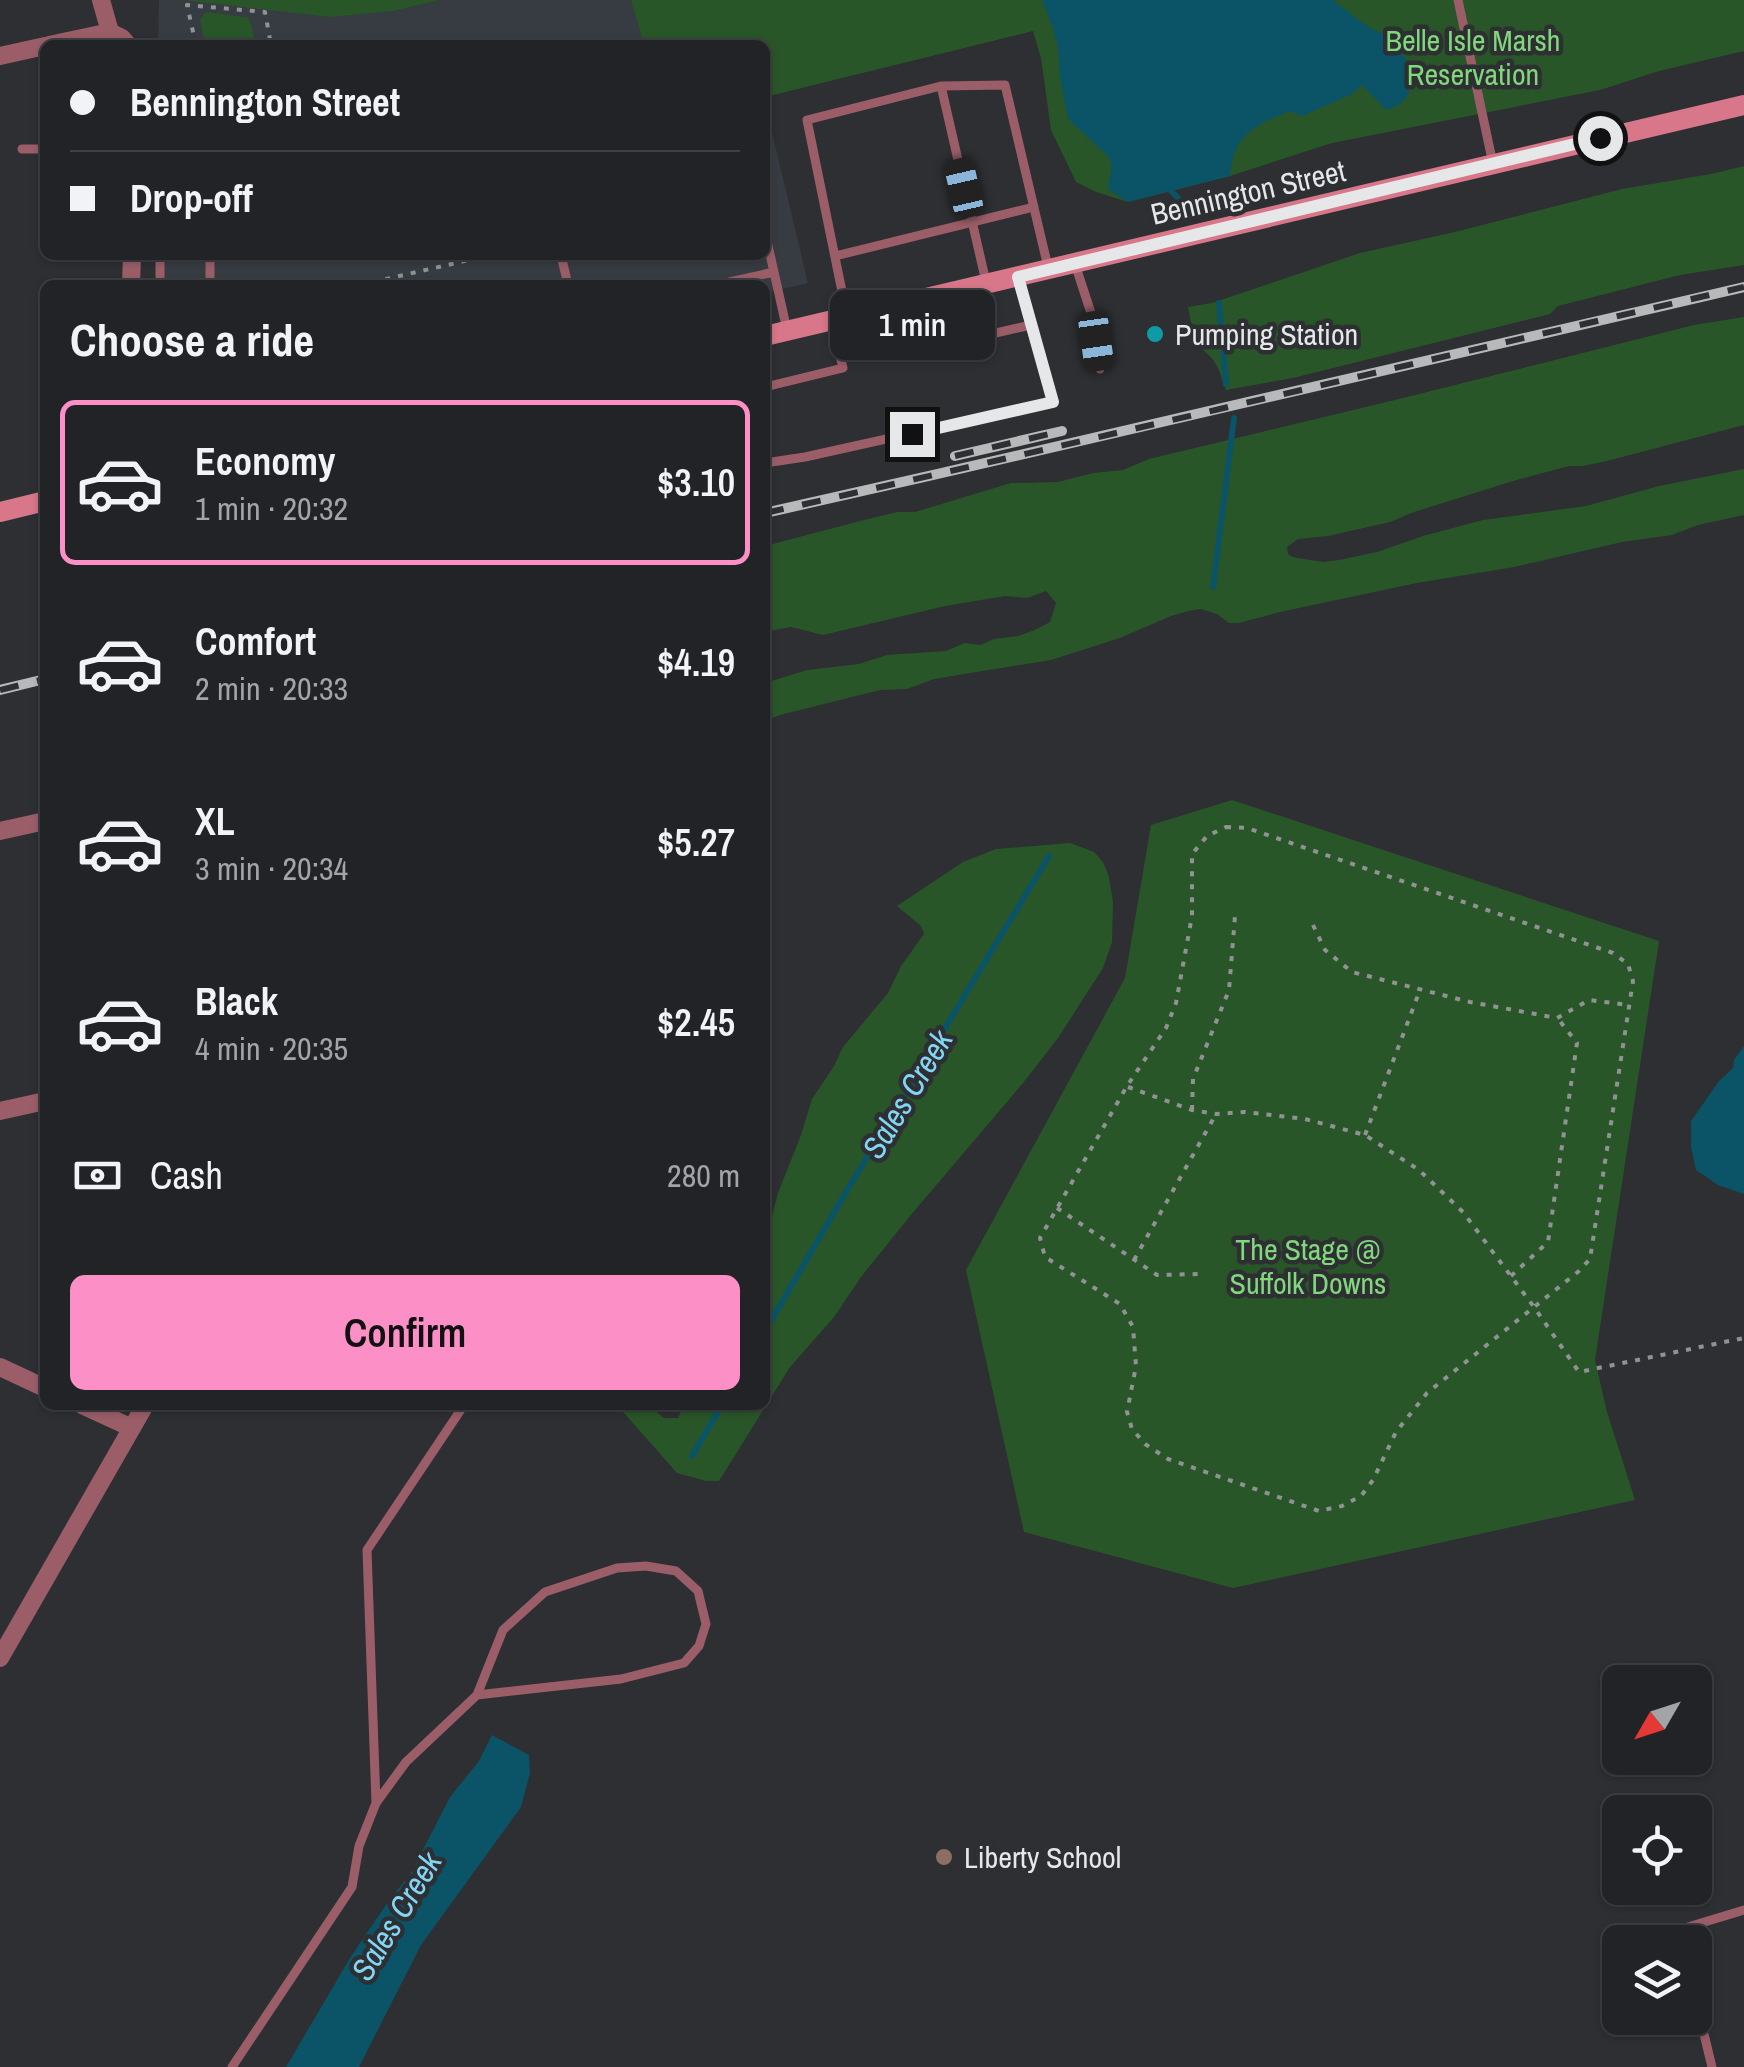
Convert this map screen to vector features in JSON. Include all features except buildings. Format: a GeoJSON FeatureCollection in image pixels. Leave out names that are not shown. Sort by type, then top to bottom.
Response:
{"type":"FeatureCollection","features":[{"type":"Feature","properties":{"kind":"main road","name":"Bennington Street"},"geometry":{"type":"LineString","coordinates":[[770,335],[1744,105]]}},
{"type":"Feature","properties":{"kind":"main road"},"geometry":{"type":"LineString","coordinates":[[0,512],[40,502]]}},
{"type":"Feature","properties":{"kind":"street"},"geometry":{"type":"LineString","coordinates":[[101,0],[110,32],[121,40]]}},
{"type":"Feature","properties":{"kind":"street"},"geometry":{"type":"LineString","coordinates":[[74,40],[110,32]]}},
{"type":"Feature","properties":{"kind":"street"},"geometry":{"type":"LineString","coordinates":[[0,56],[40,47]]}},
{"type":"Feature","properties":{"kind":"street"},"geometry":{"type":"LineString","coordinates":[[0,831],[40,822]]}},
{"type":"Feature","properties":{"kind":"street"},"geometry":{"type":"LineString","coordinates":[[0,1111],[40,1102]]}},
{"type":"Feature","properties":{"kind":"street"},"geometry":{"type":"LineString","coordinates":[[0,1367],[40,1386]]}},
{"type":"Feature","properties":{"kind":"street"},"geometry":{"type":"LineString","coordinates":[[93,1410],[132,1428]]}},
{"type":"Feature","properties":{"kind":"street"},"geometry":{"type":"LineString","coordinates":[[0,1658],[143,1410]]}},
{"type":"Feature","properties":{"kind":"lane"},"geometry":{"type":"LineString","coordinates":[[1458,0],[1493,164]]}},
{"type":"Feature","properties":{"kind":"lane"},"geometry":{"type":"LineString","coordinates":[[941,86],[987,285]]}},
{"type":"Feature","properties":{"kind":"lane"},"geometry":{"type":"LineString","coordinates":[[770,386],[843,368],[835,256],[807,120],[941,86],[1005,86],[1049,270]]}},
{"type":"Feature","properties":{"kind":"lane"},"geometry":{"type":"LineString","coordinates":[[22,149],[40,148]]}},
{"type":"Feature","properties":{"kind":"lane"},"geometry":{"type":"LineString","coordinates":[[835,256],[1034,208]]}},
{"type":"Feature","properties":{"kind":"lane"},"geometry":{"type":"LineString","coordinates":[[770,254],[788,330]]}},
{"type":"Feature","properties":{"kind":"lane"},"geometry":{"type":"LineString","coordinates":[[1075,264],[1091,312],[1100,370]]}},
{"type":"Feature","properties":{"kind":"lane"},"geometry":{"type":"LineString","coordinates":[[738,280],[774,272]]}},
{"type":"Feature","properties":{"kind":"lane"},"geometry":{"type":"LineString","coordinates":[[770,462],[1053,402],[1018,277]]}},
{"type":"Feature","properties":{"kind":"lane"},"geometry":{"type":"LineString","coordinates":[[888,308],[899,344],[910,353],[1032,326]]}},
{"type":"Feature","properties":{"kind":"lane"},"geometry":{"type":"LineString","coordinates":[[376,1803],[367,1550],[461,1410]]}},
{"type":"Feature","properties":{"kind":"lane"},"geometry":{"type":"LineString","coordinates":[[232,2067],[352,1887],[359,1846],[376,1803],[406,1762],[477,1696],[503,1630],[545,1592],[617,1568],[646,1566],[676,1571],[698,1592],[706,1624],[699,1646],[684,1663],[621,1679],[477,1696]]}},
{"type":"Feature","properties":{"kind":"lane"},"geometry":{"type":"LineString","coordinates":[[1694,1925],[1744,1910]]}},
{"type":"Feature","properties":{"kind":"lane"},"geometry":{"type":"LineString","coordinates":[[1704,2035],[1712,2067]]}},
{"type":"Feature","properties":{"kind":"path"},"geometry":{"type":"LineString","coordinates":[[195,40],[187,6],[265,12],[270,40]]}},
{"type":"Feature","properties":{"kind":"path"},"geometry":{"type":"LineString","coordinates":[[382,280],[468,260]]}},
{"type":"Feature","properties":{"kind":"path"},"geometry":{"type":"LineString","coordinates":[[1226,827],[1247,828],[1613,953],[1628,964],[1633,981],[1629,1005],[1590,1259],[1427,1393],[1396,1432],[1361,1496],[1342,1506],[1319,1511],[1168,1460],[1132,1429],[1127,1412],[1136,1366],[1133,1328],[1120,1304],[1046,1257],[1040,1238],[1127,1086],[1166,1028],[1176,1003],[1192,916],[1192,854],[1207,836],[1226,827]]}},
{"type":"Feature","properties":{"kind":"path"},"geometry":{"type":"LineString","coordinates":[[1192,1110],[1193,1080],[1229,990],[1234,916]]}},
{"type":"Feature","properties":{"kind":"path"},"geometry":{"type":"LineString","coordinates":[[1313,925],[1325,950],[1352,972],[1470,1002],[1557,1018],[1590,1000],[1629,1005]]}},
{"type":"Feature","properties":{"kind":"path"},"geometry":{"type":"LineString","coordinates":[[1364,1135],[1420,989]]}},
{"type":"Feature","properties":{"kind":"path"},"geometry":{"type":"LineString","coordinates":[[1511,1276],[1548,1242],[1577,1043],[1557,1018]]}},
{"type":"Feature","properties":{"kind":"path"},"geometry":{"type":"LineString","coordinates":[[1127,1086],[1192,1110],[1304,1119],[1364,1135],[1419,1170],[1463,1212],[1579,1372],[1744,1338]]}},
{"type":"Feature","properties":{"kind":"path"},"geometry":{"type":"LineString","coordinates":[[1134,1260],[1216,1114]]}},
{"type":"Feature","properties":{"kind":"path"},"geometry":{"type":"LineString","coordinates":[[1057,1208],[1157,1275],[1200,1274]]}},
{"type":"Feature","properties":{"kind":"shaded area"},"geometry":{"type":"Polygon","coordinates":[[[159,0],[394,11],[440,0],[631,0],[643,40],[158,40],[159,0]]]}},
{"type":"Feature","properties":{"kind":"shaded area"},"geometry":{"type":"Polygon","coordinates":[[[770,124],[808,283],[770,292],[770,280],[156,280],[156,260],[770,260],[770,124]]]}},
{"type":"Feature","properties":{"kind":"green space"},"geometry":{"type":"Polygon","coordinates":[[[183,0],[440,0],[394,11],[330,17],[183,0]]]}},
{"type":"Feature","properties":{"kind":"green space","name":"Belle Isle Marsh Reservation"},"geometry":{"type":"Polygon","coordinates":[[[631,0],[1744,0],[1744,51],[1600,90],[1332,143],[1230,176],[1128,202],[1076,182],[1051,130],[1041,58],[1033,31],[770,96],[770,40],[643,40],[631,0]]]}},
{"type":"Feature","properties":{"kind":"green space"},"geometry":{"type":"Polygon","coordinates":[[[204,14],[249,18],[255,40],[204,40],[200,20],[204,14]]]}},
{"type":"Feature","properties":{"kind":"green space"},"geometry":{"type":"Polygon","coordinates":[[[1744,166],[1744,265],[1680,275],[1558,306],[1550,314],[1293,378],[1226,390],[1215,363],[1195,343],[1188,307],[1212,303],[1360,253],[1622,189],[1744,166]]]}},
{"type":"Feature","properties":{"kind":"green space"},"geometry":{"type":"Polygon","coordinates":[[[1744,317],[1744,425],[1513,481],[1390,522],[1298,539],[1287,547],[1288,554],[1323,562],[1339,560],[1483,520],[1586,506],[1744,469],[1744,515],[1672,535],[1417,583],[1239,623],[1229,623],[1201,609],[1188,611],[1051,660],[934,679],[907,689],[880,690],[770,719],[770,681],[807,670],[859,664],[887,655],[946,651],[965,643],[980,645],[1018,636],[1050,622],[1056,603],[1046,591],[1027,598],[1005,596],[945,606],[823,635],[791,627],[770,631],[770,545],[897,512],[915,512],[1011,483],[1058,482],[1123,470],[1149,459],[1694,325],[1744,317]]]}},
{"type":"Feature","properties":{"kind":"green space","name":"The Stage @ Suffolk Downs"},"geometry":{"type":"Polygon","coordinates":[[[1232,800],[1659,941],[1595,1360],[1635,1500],[1233,1588],[1024,1532],[966,1270],[1125,978],[1151,825],[1232,800]]]}},
{"type":"Feature","properties":{"kind":"green space"},"geometry":{"type":"Polygon","coordinates":[[[1070,843],[1094,852],[1103,862],[1113,902],[1112,942],[1103,968],[1058,1038],[861,1277],[834,1317],[790,1367],[770,1399],[770,1223],[812,1099],[843,1047],[888,993],[924,934],[921,926],[897,906],[963,862],[996,849],[1070,843]]]}},
{"type":"Feature","properties":{"kind":"green space"},"geometry":{"type":"Polygon","coordinates":[[[621,1410],[654,1410],[664,1418],[678,1418],[682,1410],[763,1410],[719,1481],[677,1473],[621,1410]]]}},
{"type":"Feature","properties":{"kind":"water"},"geometry":{"type":"Polygon","coordinates":[[[1042,0],[1333,0],[1365,25],[1390,38],[1414,70],[1408,96],[1395,107],[1386,110],[1362,85],[1352,94],[1302,116],[1289,111],[1248,133],[1236,150],[1230,176],[1128,202],[1108,189],[1112,166],[1109,157],[1068,119],[1058,48],[1042,0]]]}},
{"type":"Feature","properties":{"kind":"water"},"geometry":{"type":"Polygon","coordinates":[[[1744,1046],[1744,1194],[1718,1185],[1696,1170],[1691,1121],[1733,1068],[1744,1046]]]}},
{"type":"Feature","properties":{"kind":"water"},"geometry":{"type":"Polygon","coordinates":[[[492,1735],[529,1755],[530,1773],[521,1807],[421,1945],[359,2067],[286,2067],[350,1958],[411,1873],[450,1797],[479,1761],[492,1735]]]}},
{"type":"Feature","properties":{"kind":"waterway","name":"Sales Creek"},"geometry":{"type":"LineString","coordinates":[[1171,191],[1184,204]]}},
{"type":"Feature","properties":{"kind":"waterway","name":"Sales Creek"},"geometry":{"type":"LineString","coordinates":[[1219,303],[1226,384]]}},
{"type":"Feature","properties":{"kind":"waterway","name":"Sales Creek"},"geometry":{"type":"LineString","coordinates":[[1213,587],[1234,418]]}},
{"type":"Feature","properties":{"kind":"waterway","name":"Sales Creek"},"geometry":{"type":"LineString","coordinates":[[770,1322],[1049,856]]}},
{"type":"Feature","properties":{"kind":"waterway","name":"Sales Creek"},"geometry":{"type":"LineString","coordinates":[[692,1456],[719,1410]]}},
{"type":"Feature","properties":{"kind":"railway"},"geometry":{"type":"LineString","coordinates":[[770,512],[1744,287]]}},
{"type":"Feature","properties":{"kind":"railway"},"geometry":{"type":"LineString","coordinates":[[955,456],[1062,431]]}},
{"type":"Feature","properties":{"kind":"railway"},"geometry":{"type":"LineString","coordinates":[[0,690],[40,680]]}},
{"type":"Feature","properties":{"kind":"place","name":"Pumping Station"},"geometry":{"type":"Point","coordinates":[1155,334]}},
{"type":"Feature","properties":{"kind":"place","name":"Liberty School"},"geometry":{"type":"Point","coordinates":[944,1857]}},
{"type":"Feature","properties":{"kind":"route"},"geometry":{"type":"LineString","coordinates":[[912,434],[1053,402],[1018,277],[1600,138]]}}]}
